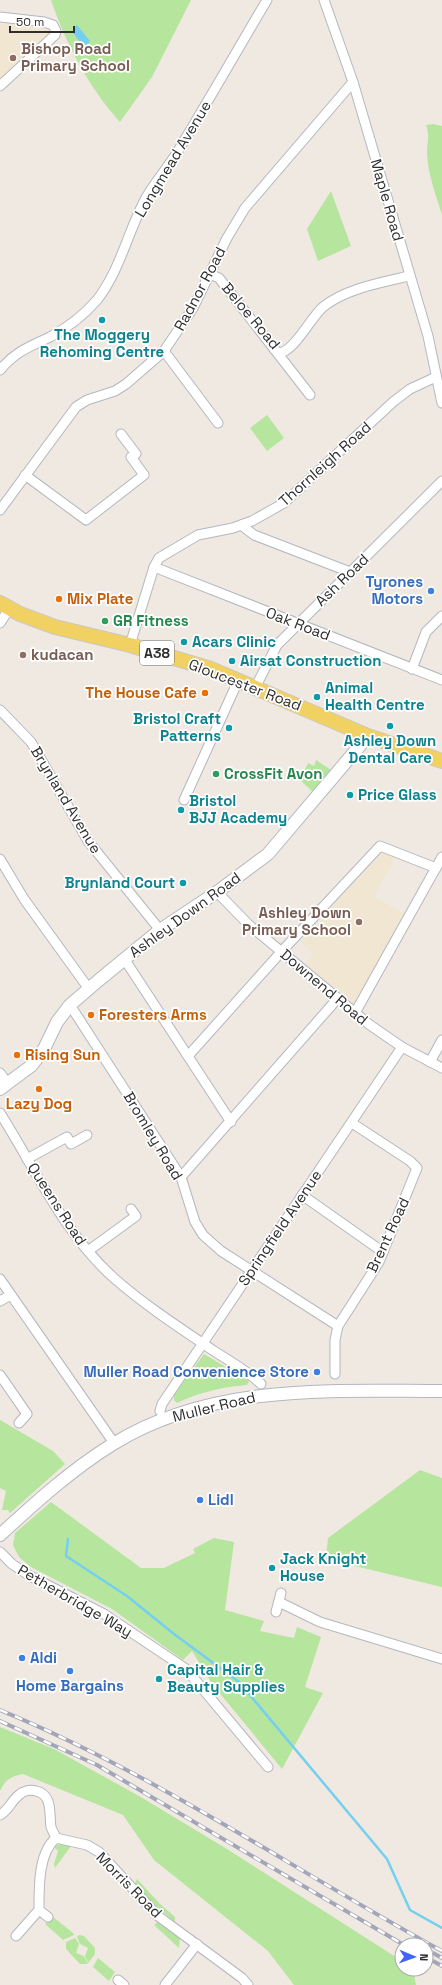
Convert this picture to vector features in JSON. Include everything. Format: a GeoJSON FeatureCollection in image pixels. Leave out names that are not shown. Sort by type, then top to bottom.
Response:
{"type":"FeatureCollection","features":[{"type":"Feature","properties":{"kind":"main road","name":"Gloucester Road"},"geometry":{"type":"LineString","coordinates":[[5,606],[55,627],[130,645],[211,669],[368,736],[442,761]]}},
{"type":"Feature","properties":{"kind":"main road","name":"Ashley Down Road"},"geometry":{"type":"LineString","coordinates":[[4,1087],[31,1066],[44,1049],[57,1022],[70,1005],[160,930],[217,892],[268,854],[368,736]]}},
{"type":"Feature","properties":{"kind":"main road","name":"Muller Road"},"geometry":{"type":"LineString","coordinates":[[0,1535],[53,1486],[80,1465],[114,1444],[175,1415],[226,1401],[335,1383],[442,1391]]}},
{"type":"Feature","properties":{"kind":"street","name":"Longmead Avenue"},"geometry":{"type":"LineString","coordinates":[[0,370],[10,358],[23,349],[65,329],[79,318],[96,300],[120,260],[140,208],[180,147],[267,0]]}},
{"type":"Feature","properties":{"kind":"street","name":"Maple Road"},"geometry":{"type":"LineString","coordinates":[[324,0],[352,82],[428,336],[442,403]]}},
{"type":"Feature","properties":{"kind":"street"},"geometry":{"type":"LineString","coordinates":[[0,17],[44,22],[53,25],[56,31],[55,35],[0,86]]}},
{"type":"Feature","properties":{"kind":"street","name":"Radnor Road"},"geometry":{"type":"LineString","coordinates":[[0,510],[76,407],[87,400],[115,391],[126,384],[164,351],[193,308],[230,232],[245,208],[352,82]]}},
{"type":"Feature","properties":{"kind":"street","name":"Beloe Road"},"geometry":{"type":"LineString","coordinates":[[210,274],[219,278],[275,350],[280,353],[288,350],[323,307],[333,301],[366,287],[409,276]]}},
{"type":"Feature","properties":{"kind":"street"},"geometry":{"type":"LineString","coordinates":[[275,350],[310,395]]}},
{"type":"Feature","properties":{"kind":"street"},"geometry":{"type":"LineString","coordinates":[[164,351],[218,423]]}},
{"type":"Feature","properties":{"kind":"street","name":"Thornleigh Road"},"geometry":{"type":"LineString","coordinates":[[130,645],[154,567],[159,558],[198,536],[241,525],[268,513],[284,503],[393,402],[410,389],[436,377]]}},
{"type":"Feature","properties":{"kind":"street"},"geometry":{"type":"LineString","coordinates":[[25,475],[86,520],[144,475],[131,457],[136,454],[121,434]]}},
{"type":"Feature","properties":{"kind":"street","name":"Ash Road"},"geometry":{"type":"LineString","coordinates":[[255,688],[272,651],[297,624],[442,480]]}},
{"type":"Feature","properties":{"kind":"street"},"geometry":{"type":"LineString","coordinates":[[241,525],[254,535],[350,572]]}},
{"type":"Feature","properties":{"kind":"street","name":"Oak Road"},"geometry":{"type":"LineString","coordinates":[[154,567],[442,680]]}},
{"type":"Feature","properties":{"kind":"street"},"geometry":{"type":"LineString","coordinates":[[0,623],[5,606]]}},
{"type":"Feature","properties":{"kind":"street"},"geometry":{"type":"LineString","coordinates":[[412,668],[426,632],[442,616]]}},
{"type":"Feature","properties":{"kind":"street"},"geometry":{"type":"LineString","coordinates":[[184,800],[238,681]]}},
{"type":"Feature","properties":{"kind":"street","name":"Brynland Avenue"},"geometry":{"type":"LineString","coordinates":[[0,710],[31,742],[88,842],[160,930]]}},
{"type":"Feature","properties":{"kind":"street"},"geometry":{"type":"LineString","coordinates":[[188,1056],[282,951],[380,846],[436,868]]}},
{"type":"Feature","properties":{"kind":"street"},"geometry":{"type":"LineString","coordinates":[[355,1013],[442,857]]}},
{"type":"Feature","properties":{"kind":"street"},"geometry":{"type":"LineString","coordinates":[[0,859],[24,899],[89,989]]}},
{"type":"Feature","properties":{"kind":"street","name":"Downend Road"},"geometry":{"type":"LineString","coordinates":[[217,892],[248,924],[385,1037],[442,1068]]}},
{"type":"Feature","properties":{"kind":"street"},"geometry":{"type":"LineString","coordinates":[[124,960],[231,1122]]}},
{"type":"Feature","properties":{"kind":"street"},"geometry":{"type":"LineString","coordinates":[[181,1177],[231,1122],[338,998]]}},
{"type":"Feature","properties":{"kind":"street","name":"Bromley Road"},"geometry":{"type":"LineString","coordinates":[[70,1005],[181,1177],[194,1222],[203,1235],[220,1250],[338,1326]]}},
{"type":"Feature","properties":{"kind":"street"},"geometry":{"type":"LineString","coordinates":[[430,1062],[442,1040]]}},
{"type":"Feature","properties":{"kind":"street","name":"Springfield Avenue"},"geometry":{"type":"LineString","coordinates":[[160,1411],[162,1404],[202,1343],[402,1047]]}},
{"type":"Feature","properties":{"kind":"street"},"geometry":{"type":"LineString","coordinates":[[0,1073],[4,1087]]}},
{"type":"Feature","properties":{"kind":"street","name":"Queens Road"},"geometry":{"type":"LineString","coordinates":[[0,1112],[58,1211],[88,1251],[114,1278],[149,1307],[261,1384]]}},
{"type":"Feature","properties":{"kind":"street","name":"Brent Road"},"geometry":{"type":"LineString","coordinates":[[335,1383],[335,1340],[338,1326],[370,1276],[383,1252],[415,1176],[416,1167],[410,1161],[352,1123]]}},
{"type":"Feature","properties":{"kind":"street"},"geometry":{"type":"LineString","coordinates":[[27,1159],[67,1137],[71,1144],[87,1135]]}},
{"type":"Feature","properties":{"kind":"street"},"geometry":{"type":"LineString","coordinates":[[302,1195],[383,1252]]}},
{"type":"Feature","properties":{"kind":"street"},"geometry":{"type":"LineString","coordinates":[[88,1251],[136,1216],[131,1209]]}},
{"type":"Feature","properties":{"kind":"street"},"geometry":{"type":"LineString","coordinates":[[0,1279],[114,1444]]}},
{"type":"Feature","properties":{"kind":"street"},"geometry":{"type":"LineString","coordinates":[[0,1302],[11,1295]]}},
{"type":"Feature","properties":{"kind":"street"},"geometry":{"type":"LineString","coordinates":[[0,1375],[27,1414],[19,1423]]}},
{"type":"Feature","properties":{"kind":"street","name":"Petherbridge Way"},"geometry":{"type":"LineString","coordinates":[[0,1552],[12,1564],[30,1576],[104,1614],[186,1669],[268,1768]]}},
{"type":"Feature","properties":{"kind":"street"},"geometry":{"type":"LineString","coordinates":[[276,1612],[281,1593]]}},
{"type":"Feature","properties":{"kind":"street"},"geometry":{"type":"LineString","coordinates":[[279,1602],[320,1622],[442,1659]]}},
{"type":"Feature","properties":{"kind":"street"},"geometry":{"type":"LineString","coordinates":[[0,1815],[9,1809],[18,1795],[25,1791],[34,1790],[43,1793],[48,1800],[51,1828],[56,1838],[46,1853],[39,1894],[39,1910],[16,1936]]}},
{"type":"Feature","properties":{"kind":"street","name":"Morris Road"},"geometry":{"type":"LineString","coordinates":[[56,1838],[87,1845],[99,1852],[158,1916],[242,1978],[248,1985]]}},
{"type":"Feature","properties":{"kind":"street"},"geometry":{"type":"LineString","coordinates":[[39,1910],[48,1917]]}},
{"type":"Feature","properties":{"kind":"street"},"geometry":{"type":"LineString","coordinates":[[165,1985],[197,1944]]}},
{"type":"Feature","properties":{"kind":"shaded area","name":"Bishop Road Primary School"},"geometry":{"type":"Polygon","coordinates":[[[0,24],[46,28],[52,30],[52,34],[0,82],[0,24]]]}},
{"type":"Feature","properties":{"kind":"shaded area","name":"Ashley Down Primary School"},"geometry":{"type":"Polygon","coordinates":[[[381,852],[395,858],[374,896],[404,914],[354,1004],[306,964],[314,954],[301,942],[381,852]]]}},
{"type":"Feature","properties":{"kind":"green space"},"geometry":{"type":"Polygon","coordinates":[[[51,0],[191,0],[152,77],[120,122],[88,80],[71,49],[51,0]]]}},
{"type":"Feature","properties":{"kind":"green space"},"geometry":{"type":"Polygon","coordinates":[[[433,124],[442,126],[442,215],[429,169],[427,153],[428,136],[426,125],[433,124]]]}},
{"type":"Feature","properties":{"kind":"green space"},"geometry":{"type":"Polygon","coordinates":[[[331,191],[351,246],[318,261],[307,229],[331,191]]]}},
{"type":"Feature","properties":{"kind":"green space"},"geometry":{"type":"Polygon","coordinates":[[[267,415],[284,438],[267,451],[250,428],[267,415]]]}},
{"type":"Feature","properties":{"kind":"green space"},"geometry":{"type":"Polygon","coordinates":[[[316,760],[331,770],[313,792],[300,780],[308,763],[314,766],[316,760]]]}},
{"type":"Feature","properties":{"kind":"green space"},"geometry":{"type":"Polygon","coordinates":[[[204,1354],[249,1381],[247,1385],[211,1391],[177,1403],[174,1400],[174,1395],[204,1354]]]}},
{"type":"Feature","properties":{"kind":"green space"},"geometry":{"type":"Polygon","coordinates":[[[0,1420],[53,1451],[65,1464],[10,1513],[8,1510],[2,1510],[6,1491],[0,1488],[0,1420]]]}},
{"type":"Feature","properties":{"kind":"green space"},"geometry":{"type":"Polygon","coordinates":[[[420,1470],[442,1478],[442,1587],[326,1559],[328,1538],[420,1470]]]}},
{"type":"Feature","properties":{"kind":"green space"},"geometry":{"type":"Polygon","coordinates":[[[51,1502],[141,1568],[164,1568],[195,1553],[193,1549],[214,1538],[234,1542],[225,1610],[264,1621],[260,1631],[294,1638],[297,1627],[321,1637],[305,1687],[323,1693],[282,1769],[213,1685],[192,1651],[183,1660],[112,1609],[31,1567],[19,1557],[13,1545],[15,1533],[51,1502]]]}},
{"type":"Feature","properties":{"kind":"green space"},"geometry":{"type":"Polygon","coordinates":[[[0,1727],[54,1749],[139,1796],[227,1849],[394,1956],[394,1977],[414,1977],[416,1985],[294,1985],[268,1951],[154,1860],[123,1815],[23,1774],[9,1779],[0,1791],[0,1727]]]}},
{"type":"Feature","properties":{"kind":"green space"},"geometry":{"type":"Polygon","coordinates":[[[60,1844],[71,1846],[55,1868],[54,1864],[58,1851],[54,1847],[60,1844]]]}},
{"type":"Feature","properties":{"kind":"green space"},"geometry":{"type":"Polygon","coordinates":[[[137,1879],[160,1904],[175,1917],[175,1922],[152,1902],[135,1883],[137,1879]]]}},
{"type":"Feature","properties":{"kind":"green space"},"geometry":{"type":"Polygon","coordinates":[[[52,1916],[74,1935],[63,1940],[45,1924],[52,1916]]]}},
{"type":"Feature","properties":{"kind":"green space"},"geometry":{"type":"Polygon","coordinates":[[[158,1922],[162,1922],[180,1936],[179,1948],[154,1925],[158,1922]]]}},
{"type":"Feature","properties":{"kind":"green space"},"geometry":{"type":"Polygon","coordinates":[[[79,1935],[84,1936],[95,1948],[95,1954],[88,1963],[85,1956],[88,1948],[80,1944],[77,1937],[79,1935]]]}},
{"type":"Feature","properties":{"kind":"green space"},"geometry":{"type":"Polygon","coordinates":[[[75,1938],[79,1944],[76,1953],[84,1956],[88,1964],[80,1964],[66,1949],[66,1942],[75,1938]]]}},
{"type":"Feature","properties":{"kind":"green space"},"geometry":{"type":"Polygon","coordinates":[[[98,1958],[115,1972],[109,1981],[93,1967],[98,1958]]]}},
{"type":"Feature","properties":{"kind":"water"},"geometry":{"type":"Polygon","coordinates":[[[77,25],[90,41],[86,46],[83,46],[74,34],[73,29],[77,25]]]}},
{"type":"Feature","properties":{"kind":"waterway"},"geometry":{"type":"LineString","coordinates":[[68,1539],[66,1556],[127,1596],[174,1634],[239,1682],[387,1859],[410,1910],[442,1928]]}},
{"type":"Feature","properties":{"kind":"railway"},"geometry":{"type":"LineString","coordinates":[[0,1710],[58,1735],[170,1793],[442,1951]]}},
{"type":"Feature","properties":{"kind":"railway"},"geometry":{"type":"LineString","coordinates":[[0,1721],[97,1765],[394,1939]]}},
{"type":"Feature","properties":{"kind":"railway"},"geometry":{"type":"LineString","coordinates":[[434,1954],[442,1958]]}},
{"type":"Feature","properties":{"kind":"railway"},"geometry":{"type":"LineString","coordinates":[[434,1962],[442,1966]]}},
{"type":"Feature","properties":{"kind":"place","name":"Bishop Road Primary School"},"geometry":{"type":"Point","coordinates":[13,58]}},
{"type":"Feature","properties":{"kind":"place","name":"The Moggery Rehoming Centre"},"geometry":{"type":"Point","coordinates":[102,320]}},
{"type":"Feature","properties":{"kind":"place","name":"Tyrones Motors"},"geometry":{"type":"Point","coordinates":[431,591]}},
{"type":"Feature","properties":{"kind":"place","name":"Mix Plate"},"geometry":{"type":"Point","coordinates":[59,599]}},
{"type":"Feature","properties":{"kind":"place","name":"GR Fitness"},"geometry":{"type":"Point","coordinates":[105,621]}},
{"type":"Feature","properties":{"kind":"place","name":"Acars Clinic"},"geometry":{"type":"Point","coordinates":[184,642]}},
{"type":"Feature","properties":{"kind":"place","name":"kudacan"},"geometry":{"type":"Point","coordinates":[23,655]}},
{"type":"Feature","properties":{"kind":"place","name":"Airsat Construction"},"geometry":{"type":"Point","coordinates":[232,661]}},
{"type":"Feature","properties":{"kind":"place","name":"The House Cafe"},"geometry":{"type":"Point","coordinates":[205,693]}},
{"type":"Feature","properties":{"kind":"place","name":"Animal Health Centre"},"geometry":{"type":"Point","coordinates":[317,697]}},
{"type":"Feature","properties":{"kind":"place","name":"Ashley Down Dental Care"},"geometry":{"type":"Point","coordinates":[390,726]}},
{"type":"Feature","properties":{"kind":"place","name":"Bristol Craft Patterns"},"geometry":{"type":"Point","coordinates":[229,728]}},
{"type":"Feature","properties":{"kind":"place","name":"CrossFit Avon"},"geometry":{"type":"Point","coordinates":[216,774]}},
{"type":"Feature","properties":{"kind":"place","name":"Price Glass"},"geometry":{"type":"Point","coordinates":[350,795]}},
{"type":"Feature","properties":{"kind":"place","name":"Bristol BJJ Academy"},"geometry":{"type":"Point","coordinates":[181,810]}},
{"type":"Feature","properties":{"kind":"place","name":"Brynland Court"},"geometry":{"type":"Point","coordinates":[183,883]}},
{"type":"Feature","properties":{"kind":"place","name":"Ashley Down Primary School"},"geometry":{"type":"Point","coordinates":[359,922]}},
{"type":"Feature","properties":{"kind":"place","name":"Foresters Arms"},"geometry":{"type":"Point","coordinates":[91,1015]}},
{"type":"Feature","properties":{"kind":"place","name":"Rising Sun"},"geometry":{"type":"Point","coordinates":[17,1055]}},
{"type":"Feature","properties":{"kind":"place","name":"Lazy Dog"},"geometry":{"type":"Point","coordinates":[39,1089]}},
{"type":"Feature","properties":{"kind":"place","name":"Muller Road Convenience Store"},"geometry":{"type":"Point","coordinates":[317,1372]}},
{"type":"Feature","properties":{"kind":"place","name":"Lidl"},"geometry":{"type":"Point","coordinates":[200,1500]}},
{"type":"Feature","properties":{"kind":"place","name":"Jack Knight House"},"geometry":{"type":"Point","coordinates":[272,1568]}},
{"type":"Feature","properties":{"kind":"place","name":"Aldi"},"geometry":{"type":"Point","coordinates":[22,1658]}},
{"type":"Feature","properties":{"kind":"place","name":"Home Bargains"},"geometry":{"type":"Point","coordinates":[70,1671]}},
{"type":"Feature","properties":{"kind":"place","name":"Capital Hair & Beauty Supplies"},"geometry":{"type":"Point","coordinates":[159,1679]}}]}
